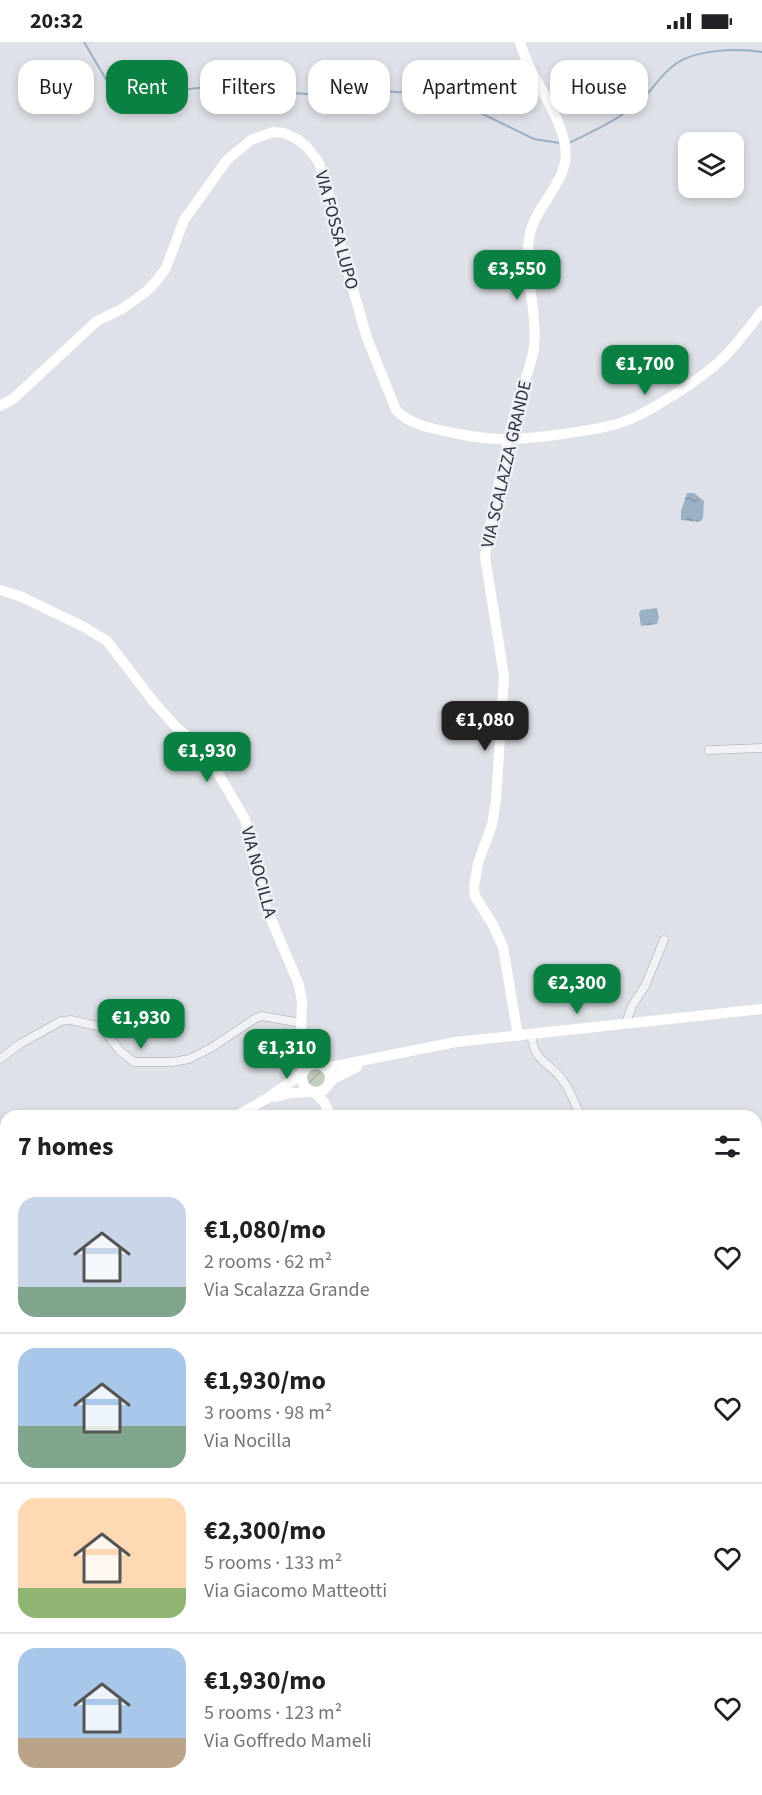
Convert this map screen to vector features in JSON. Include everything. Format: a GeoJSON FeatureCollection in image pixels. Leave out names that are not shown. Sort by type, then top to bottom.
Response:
{"type":"FeatureCollection","features":[{"type":"Feature","properties":{"kind":"street","name":"VIA SCALAZZA GRANDE"},"geometry":{"type":"LineString","coordinates":[[518,1036],[503,947],[493,925],[475,896],[474,887],[478,863],[492,825],[496,800],[504,676],[485,557],[508,440],[534,347],[530,234],[534,221],[558,181],[566,154],[560,130],[520,42]]}},
{"type":"Feature","properties":{"kind":"street","name":"VIA FOSSA LUPO"},"geometry":{"type":"LineString","coordinates":[[0,406],[13,399],[97,321],[122,309],[153,285],[166,268],[184,220],[226,160],[251,140],[273,132],[284,133],[297,139],[318,161],[325,179],[341,248],[367,338],[396,410],[414,423],[471,436],[508,440],[535,438],[627,421],[648,411],[714,366],[726,356],[762,311]]}},
{"type":"Feature","properties":{"kind":"street","name":"VIA NOCILLA"},"geometry":{"type":"LineString","coordinates":[[0,590],[22,597],[84,627],[107,641],[153,701],[208,758],[245,819],[265,905],[299,985],[302,1001],[301,1034],[305,1049],[303,1072]]}},
{"type":"Feature","properties":{"kind":"street"},"geometry":{"type":"LineString","coordinates":[[709,750],[762,748]]}},
{"type":"Feature","properties":{"kind":"street"},"geometry":{"type":"LineString","coordinates":[[625,1025],[632,1006],[645,986],[664,940]]}},
{"type":"Feature","properties":{"kind":"street"},"geometry":{"type":"LineString","coordinates":[[247,1110],[266,1099],[308,1066],[382,1057],[456,1042],[762,1009]]}},
{"type":"Feature","properties":{"kind":"street"},"geometry":{"type":"LineString","coordinates":[[0,1059],[20,1044],[60,1021],[71,1020],[101,1026],[127,1058],[142,1063],[189,1059],[262,1016],[301,1023]]}},
{"type":"Feature","properties":{"kind":"street"},"geometry":{"type":"LineString","coordinates":[[531,1034],[536,1054],[563,1081],[578,1110]]}},
{"type":"Feature","properties":{"kind":"street"},"geometry":{"type":"LineString","coordinates":[[305,1049],[310,1057],[328,1072],[324,1102]]}},
{"type":"Feature","properties":{"kind":"street"},"geometry":{"type":"LineString","coordinates":[[266,1099],[290,1093],[313,1092],[327,1086],[347,1071],[382,1057]]}},
{"type":"Feature","properties":{"kind":"street"},"geometry":{"type":"LineString","coordinates":[[303,1072],[302,1082],[307,1090],[313,1092],[324,1102],[328,1110]]}},
{"type":"Feature","properties":{"kind":"green space"},"geometry":{"type":"Polygon","coordinates":[[[316,1069],[324,1074],[325,1078],[320,1086],[316,1087],[308,1082],[307,1078],[312,1070],[316,1069]]]}},
{"type":"Feature","properties":{"kind":"water"},"geometry":{"type":"Polygon","coordinates":[[[687,493],[694,493],[704,501],[703,518],[700,522],[681,520],[681,511],[687,493]]]}},
{"type":"Feature","properties":{"kind":"water"},"geometry":{"type":"Polygon","coordinates":[[[657,608],[659,618],[657,624],[641,626],[639,613],[641,610],[657,608]]]}},
{"type":"Feature","properties":{"kind":"waterway"},"geometry":{"type":"LineString","coordinates":[[84,42],[107,81],[115,90],[126,94],[138,95],[198,88],[254,78],[293,93],[321,95],[384,91],[409,93],[450,98],[534,139],[560,143]]}},
{"type":"Feature","properties":{"kind":"waterway"},"geometry":{"type":"LineString","coordinates":[[571,142],[626,112],[682,60],[716,51],[762,52]]}}]}
